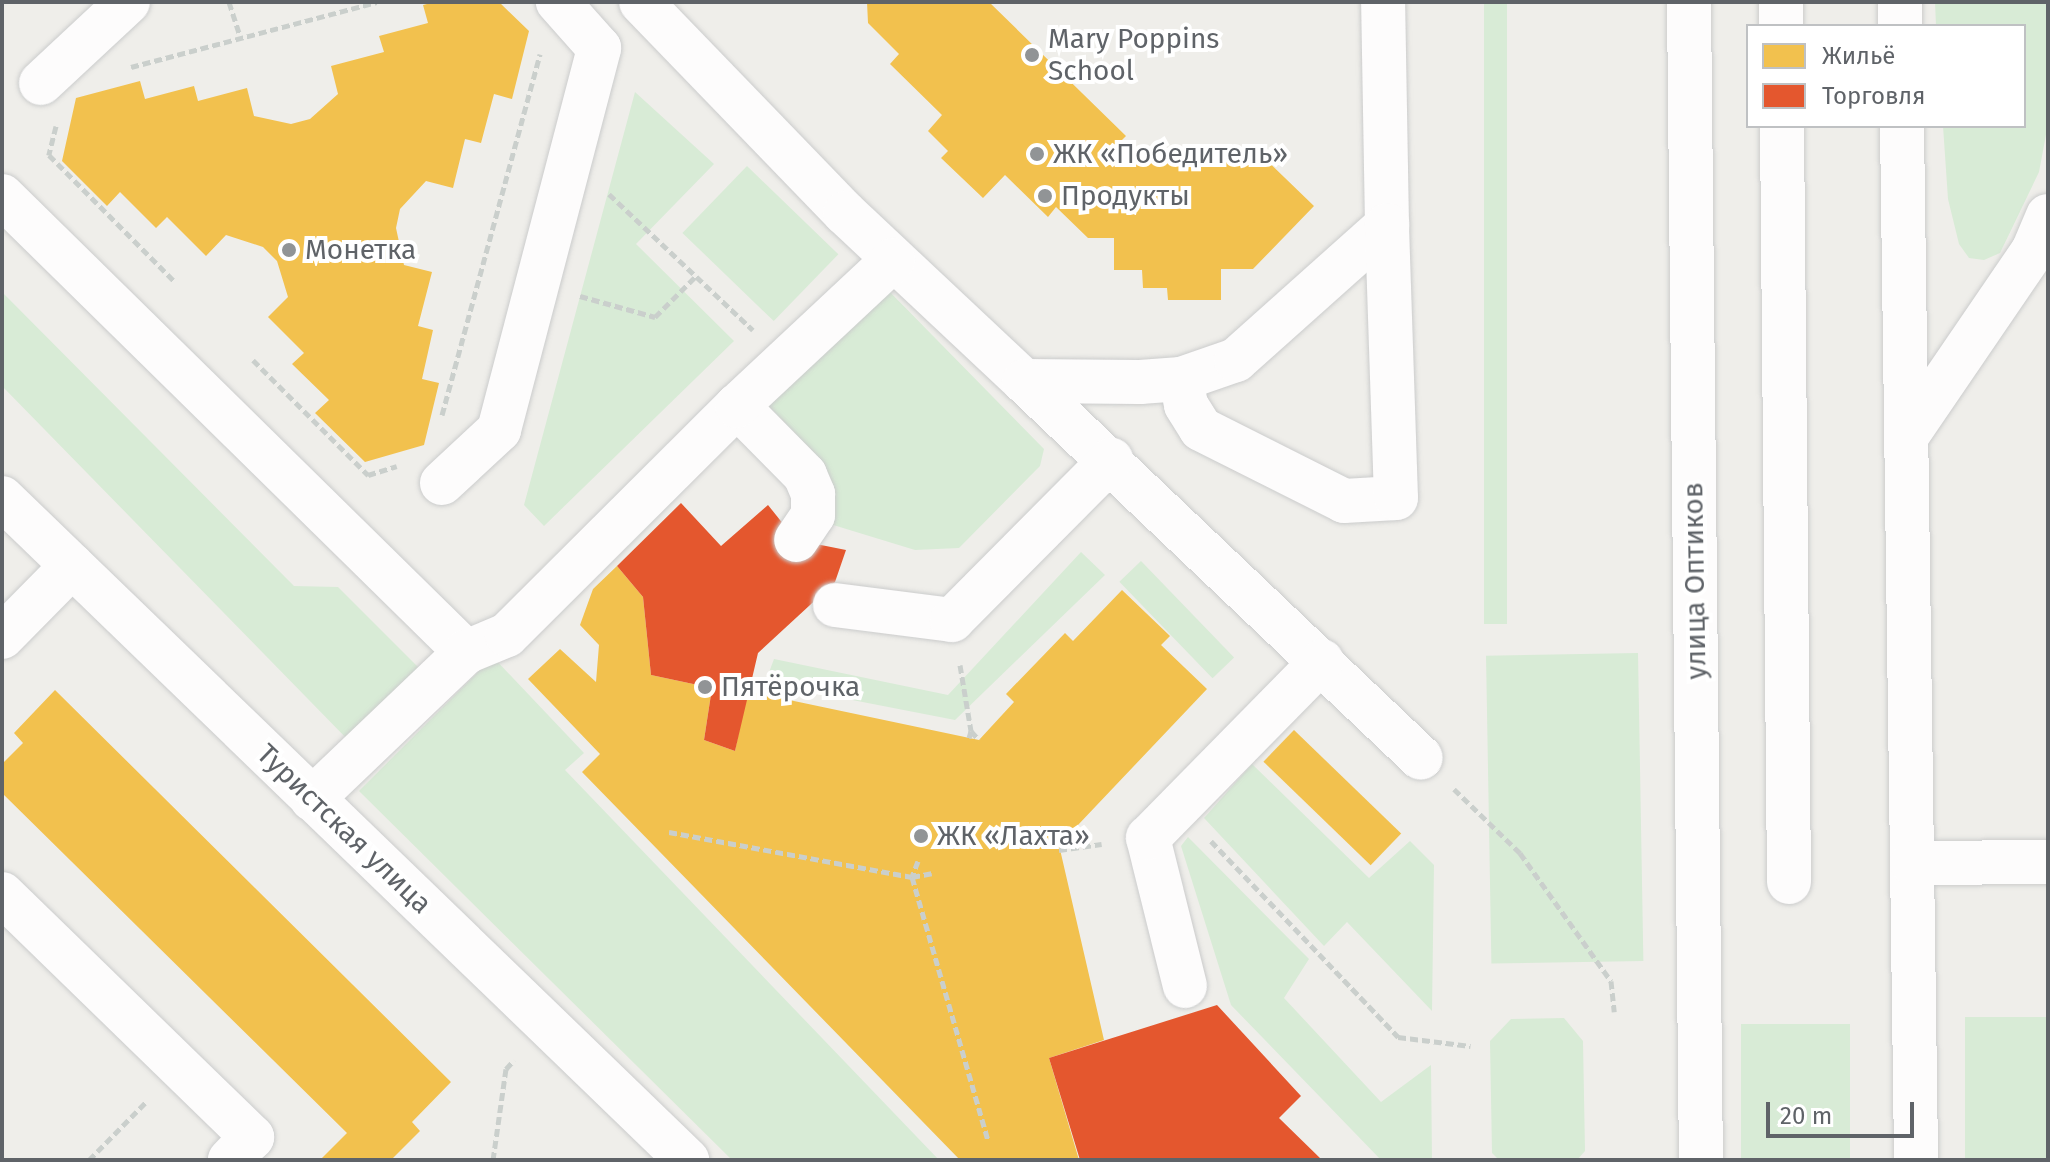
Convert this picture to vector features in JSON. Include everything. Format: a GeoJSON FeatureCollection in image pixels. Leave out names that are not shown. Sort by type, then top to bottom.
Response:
{"type":"FeatureCollection","features":[{"type":"Feature","properties":{"kind":"street"},"geometry":{"type":"LineString","coordinates":[[50,98],[128,2]]}},
{"type":"Feature","properties":{"kind":"street"},"geometry":{"type":"LineString","coordinates":[[424,473],[499,430],[599,48],[558,2]]}},
{"type":"Feature","properties":{"kind":"street"},"geometry":{"type":"LineString","coordinates":[[641,2],[893,260],[1111,460],[1421,758]]}},
{"type":"Feature","properties":{"kind":"street"},"geometry":{"type":"LineString","coordinates":[[1181,379],[1186,405],[1201,429],[1344,501],[1396,498],[1383,2]]}},
{"type":"Feature","properties":{"kind":"street","name":"улица Оптиков"},"geometry":{"type":"LineString","coordinates":[[1689,2],[1701,1160]]}},
{"type":"Feature","properties":{"kind":"street"},"geometry":{"type":"LineString","coordinates":[[1781,2],[1781,24]]}},
{"type":"Feature","properties":{"kind":"street"},"geometry":{"type":"LineString","coordinates":[[1900,2],[1900,24]]}},
{"type":"Feature","properties":{"kind":"street"},"geometry":{"type":"LineString","coordinates":[[1782,128],[1789,882]]}},
{"type":"Feature","properties":{"kind":"street"},"geometry":{"type":"LineString","coordinates":[[1902,128],[1916,1160]]}},
{"type":"Feature","properties":{"kind":"street"},"geometry":{"type":"LineString","coordinates":[[2,196],[466,652]]}},
{"type":"Feature","properties":{"kind":"street"},"geometry":{"type":"LineString","coordinates":[[1906,437],[2033,251],[2048,216]]}},
{"type":"Feature","properties":{"kind":"street"},"geometry":{"type":"LineString","coordinates":[[1024,381],[1181,379],[1236,360],[1387,225]]}},
{"type":"Feature","properties":{"kind":"street"},"geometry":{"type":"LineString","coordinates":[[312,799],[466,652],[507,635],[737,406],[893,260]]}},
{"type":"Feature","properties":{"kind":"street"},"geometry":{"type":"LineString","coordinates":[[737,406],[805,475],[813,494],[813,515],[796,540]]}},
{"type":"Feature","properties":{"kind":"street"},"geometry":{"type":"LineString","coordinates":[[835,605],[952,620],[1111,460]]}},
{"type":"Feature","properties":{"kind":"street","name":"Туристская улица"},"geometry":{"type":"LineString","coordinates":[[2,498],[687,1160]]}},
{"type":"Feature","properties":{"kind":"street"},"geometry":{"type":"LineString","coordinates":[[2,637],[72,566]]}},
{"type":"Feature","properties":{"kind":"street"},"geometry":{"type":"LineString","coordinates":[[1185,986],[1148,838],[1322,661]]}},
{"type":"Feature","properties":{"kind":"street"},"geometry":{"type":"LineString","coordinates":[[1912,863],[2048,862]]}},
{"type":"Feature","properties":{"kind":"street"},"geometry":{"type":"LineString","coordinates":[[2,894],[252,1137],[230,1160]]}},
{"type":"Feature","properties":{"kind":"path"},"geometry":{"type":"LineString","coordinates":[[229,2],[241,38]]}},
{"type":"Feature","properties":{"kind":"path"},"geometry":{"type":"LineString","coordinates":[[124,69],[377,2]]}},
{"type":"Feature","properties":{"kind":"path"},"geometry":{"type":"LineString","coordinates":[[439,427],[542,46]]}},
{"type":"Feature","properties":{"kind":"path"},"geometry":{"type":"LineString","coordinates":[[50,98],[49,155],[176,283]]}},
{"type":"Feature","properties":{"kind":"path"},"geometry":{"type":"LineString","coordinates":[[523,114],[758,334]]}},
{"type":"Feature","properties":{"kind":"path"},"geometry":{"type":"LineString","coordinates":[[91,219],[102,208]]}},
{"type":"Feature","properties":{"kind":"path"},"geometry":{"type":"LineString","coordinates":[[481,269],[655,317],[696,276]]}},
{"type":"Feature","properties":{"kind":"path"},"geometry":{"type":"LineString","coordinates":[[253,360],[368,475],[424,473]]}},
{"type":"Feature","properties":{"kind":"path"},"geometry":{"type":"LineString","coordinates":[[952,620],[970,735],[979,740]]}},
{"type":"Feature","properties":{"kind":"path"},"geometry":{"type":"LineString","coordinates":[[1421,758],[1520,853],[1611,981],[1614,1012]]}},
{"type":"Feature","properties":{"kind":"path"},"geometry":{"type":"LineString","coordinates":[[1178,807],[1398,1037],[1470,1046]]}},
{"type":"Feature","properties":{"kind":"path"},"geometry":{"type":"LineString","coordinates":[[669,832],[912,877],[932,873]]}},
{"type":"Feature","properties":{"kind":"path"},"geometry":{"type":"LineString","coordinates":[[1062,842],[1067,849]]}},
{"type":"Feature","properties":{"kind":"path"},"geometry":{"type":"LineString","coordinates":[[918,861],[912,877],[988,1140]]}},
{"type":"Feature","properties":{"kind":"path"},"geometry":{"type":"LineString","coordinates":[[493,1160],[506,1069],[547,1023]]}},
{"type":"Feature","properties":{"kind":"path"},"geometry":{"type":"LineString","coordinates":[[89,1160],[180,1068]]}},
{"type":"Feature","properties":{"kind":"green space"},"geometry":{"type":"Polygon","coordinates":[[[1484,2],[1507,2],[1507,624],[1484,624],[1484,2]]]}},
{"type":"Feature","properties":{"kind":"green space"},"geometry":{"type":"Polygon","coordinates":[[[1935,2],[2048,2],[2048,124],[2039,172],[2000,253],[1984,260],[1969,258],[1959,244],[1948,199],[1943,128],[2026,128],[2026,24],[1936,24],[1935,2]]]}},
{"type":"Feature","properties":{"kind":"green space"},"geometry":{"type":"Polygon","coordinates":[[[635,92],[714,164],[636,244],[734,341],[544,526],[524,505],[635,92]]]}},
{"type":"Feature","properties":{"kind":"green space"},"geometry":{"type":"Polygon","coordinates":[[[747,166],[838,254],[774,321],[682,233],[747,166]]]}},
{"type":"Feature","properties":{"kind":"green space"},"geometry":{"type":"Polygon","coordinates":[[[884,286],[1044,449],[1040,466],[959,548],[915,550],[830,524],[800,439],[764,401],[884,286]]]}},
{"type":"Feature","properties":{"kind":"green space"},"geometry":{"type":"Polygon","coordinates":[[[2,292],[294,586],[338,587],[423,672],[350,742],[2,386],[2,292]]]}},
{"type":"Feature","properties":{"kind":"green space"},"geometry":{"type":"Polygon","coordinates":[[[1081,552],[1105,575],[955,720],[765,683],[774,659],[948,695],[1081,552]]]}},
{"type":"Feature","properties":{"kind":"green space"},"geometry":{"type":"Polygon","coordinates":[[[1141,561],[1234,657],[1213,678],[1119,582],[1141,561]]]}},
{"type":"Feature","properties":{"kind":"green space"},"geometry":{"type":"Polygon","coordinates":[[[1638,653],[1643,961],[1491,964],[1486,656],[1638,653]]]}},
{"type":"Feature","properties":{"kind":"green space"},"geometry":{"type":"Polygon","coordinates":[[[493,657],[584,753],[565,770],[939,1160],[732,1160],[359,791],[493,657]]]}},
{"type":"Feature","properties":{"kind":"green space"},"geometry":{"type":"Polygon","coordinates":[[[1252,764],[1369,878],[1410,841],[1434,865],[1432,1011],[1347,922],[1324,946],[1204,818],[1252,764]]]}},
{"type":"Feature","properties":{"kind":"green space"},"geometry":{"type":"Polygon","coordinates":[[[1188,837],[1309,959],[1284,998],[1381,1102],[1431,1065],[1432,1160],[1381,1160],[1231,1005],[1181,846],[1188,837]]]}},
{"type":"Feature","properties":{"kind":"green space"},"geometry":{"type":"Polygon","coordinates":[[[1965,1017],[2048,1017],[2048,1160],[1965,1160],[1965,1017]]]}},
{"type":"Feature","properties":{"kind":"green space"},"geometry":{"type":"Polygon","coordinates":[[[1564,1018],[1583,1041],[1585,1151],[1577,1160],[1499,1160],[1492,1153],[1490,1041],[1511,1019],[1564,1018]]]}},
{"type":"Feature","properties":{"kind":"green space"},"geometry":{"type":"Polygon","coordinates":[[[1741,1024],[1850,1024],[1850,1160],[1741,1160],[1741,1024]]]}},
{"type":"Feature","properties":{"kind":"building: Жильё"},"geometry":{"type":"Polygon","coordinates":[[[435,2],[499,2],[529,31],[512,99],[494,94],[481,143],[465,139],[453,188],[426,181],[400,209],[396,228],[404,265],[432,272],[418,326],[433,330],[422,379],[439,383],[424,445],[365,462],[315,413],[329,400],[292,364],[304,353],[268,317],[288,297],[277,261],[263,247],[226,235],[206,256],[167,217],[156,228],[120,192],[107,206],[62,161],[76,98],[140,81],[145,99],[194,86],[198,101],[247,88],[254,116],[291,124],[310,119],[338,94],[331,66],[384,52],[379,36],[428,23],[423,5],[435,2]]]}},
{"type":"Feature","properties":{"kind":"building: Жильё","name":"ЖК «Победитель»"},"geometry":{"type":"Polygon","coordinates":[[[867,2],[989,2],[1126,136],[1118,144],[1133,157],[1239,157],[1251,145],[1314,206],[1253,269],[1221,269],[1221,300],[1168,300],[1167,288],[1143,288],[1142,270],[1114,270],[1114,238],[1088,238],[1056,207],[1048,217],[1005,175],[983,198],[941,158],[948,151],[928,131],[942,115],[890,64],[899,54],[868,23],[867,2]]]}},
{"type":"Feature","properties":{"kind":"building: Жильё"},"geometry":{"type":"Polygon","coordinates":[[[617,566],[643,597],[651,675],[712,688],[704,740],[735,751],[747,691],[979,740],[1014,702],[1006,694],[1065,633],[1073,641],[1122,590],[1170,636],[1161,645],[1207,689],[1059,845],[1104,1040],[1049,1058],[1079,1160],[960,1160],[582,772],[600,754],[528,679],[560,649],[596,682],[599,645],[580,625],[593,589],[617,566]]]}},
{"type":"Feature","properties":{"kind":"building: Жильё"},"geometry":{"type":"Polygon","coordinates":[[[55,690],[451,1082],[412,1122],[420,1131],[391,1160],[320,1160],[347,1133],[2,793],[2,764],[23,743],[14,733],[55,690]]]}},
{"type":"Feature","properties":{"kind":"building: Жильё"},"geometry":{"type":"Polygon","coordinates":[[[1294,730],[1401,834],[1371,865],[1263,762],[1294,730]]]}},
{"type":"Feature","properties":{"kind":"building: Торговля"},"geometry":{"type":"Polygon","coordinates":[[[681,503],[721,546],[768,505],[796,540],[846,550],[835,582],[758,653],[735,751],[704,740],[712,688],[651,675],[643,597],[617,566],[681,503]]]}},
{"type":"Feature","properties":{"kind":"building: Торговля"},"geometry":{"type":"Polygon","coordinates":[[[1217,1005],[1301,1096],[1279,1118],[1322,1160],[1080,1160],[1049,1058],[1217,1005]]]}},
{"type":"Feature","properties":{"kind":"place","name":"Mary Poppins School"},"geometry":{"type":"Point","coordinates":[1032,55]}},
{"type":"Feature","properties":{"kind":"place","name":"ЖК «Победитель»"},"geometry":{"type":"Point","coordinates":[1037,154]}},
{"type":"Feature","properties":{"kind":"place","name":"Продукты"},"geometry":{"type":"Point","coordinates":[1045,196]}},
{"type":"Feature","properties":{"kind":"place","name":"Монетка"},"geometry":{"type":"Point","coordinates":[289,250]}},
{"type":"Feature","properties":{"kind":"place","name":"Пятёрочка"},"geometry":{"type":"Point","coordinates":[705,687]}},
{"type":"Feature","properties":{"kind":"place","name":"ЖК «Лахта»"},"geometry":{"type":"Point","coordinates":[921,836]}}]}
